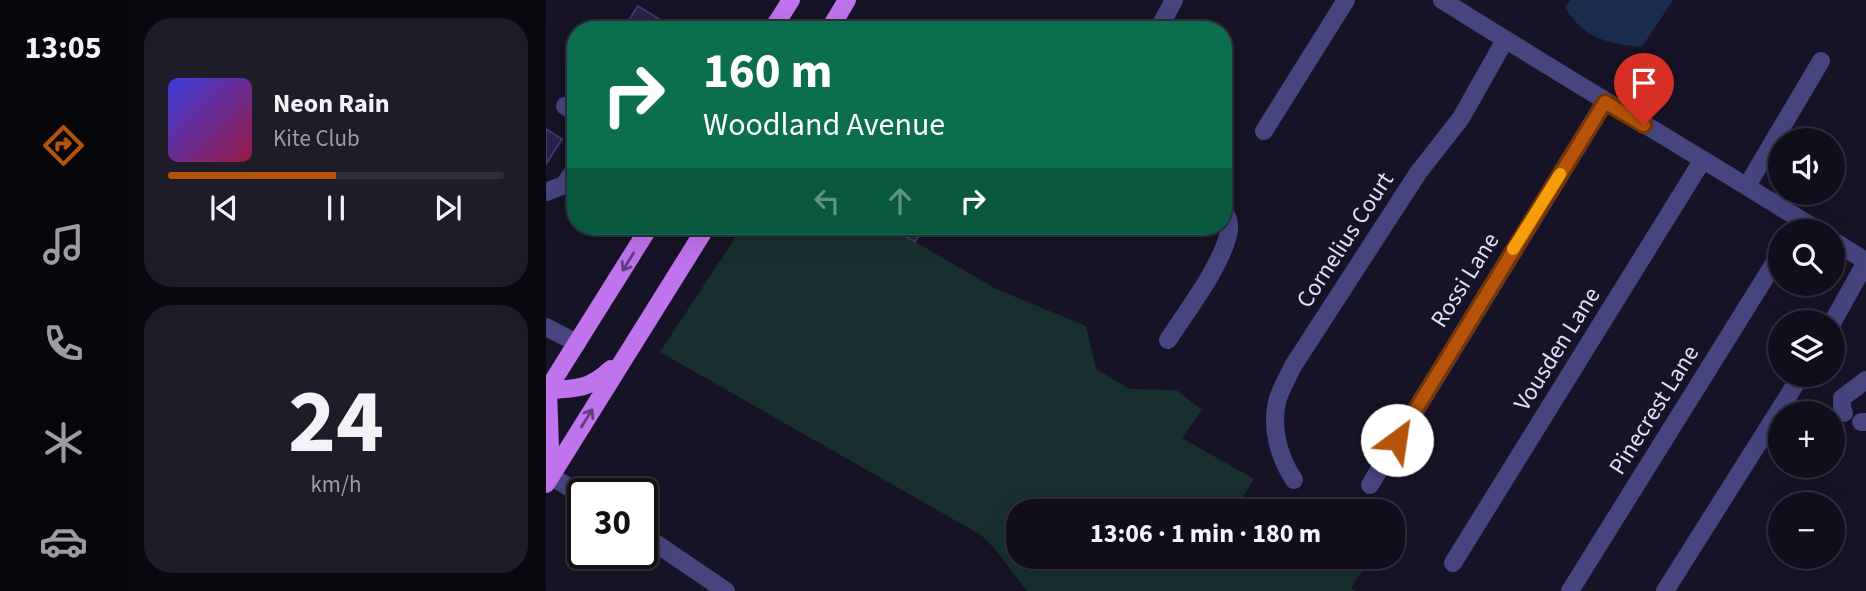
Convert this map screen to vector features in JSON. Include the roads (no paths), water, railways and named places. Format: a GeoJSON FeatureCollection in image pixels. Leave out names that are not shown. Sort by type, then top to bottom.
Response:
{"type":"FeatureCollection","features":[{"type":"Feature","properties":{"kind":"main road"},"geometry":{"type":"LineString","coordinates":[[778,21],[791,0]]}},
{"type":"Feature","properties":{"kind":"main road"},"geometry":{"type":"LineString","coordinates":[[834,21],[847,0]]}},
{"type":"Feature","properties":{"kind":"main road"},"geometry":{"type":"LineString","coordinates":[[548,479],[547,390],[644,235]]}},
{"type":"Feature","properties":{"kind":"main road"},"geometry":{"type":"LineString","coordinates":[[548,479],[701,235]]}},
{"type":"Feature","properties":{"kind":"main road"},"geometry":{"type":"LineString","coordinates":[[547,390],[591,385],[626,355]]}},
{"type":"Feature","properties":{"kind":"street"},"geometry":{"type":"LineString","coordinates":[[1163,21],[1174,0]]}},
{"type":"Feature","properties":{"kind":"street"},"geometry":{"type":"LineString","coordinates":[[1264,131],[1346,0]]}},
{"type":"Feature","properties":{"kind":"street"},"geometry":{"type":"LineString","coordinates":[[1442,0],[1605,102],[1747,186],[1789,219]]}},
{"type":"Feature","properties":{"kind":"street","name":"Cornelius Court"},"geometry":{"type":"LineString","coordinates":[[1294,480],[1285,466],[1275,436],[1277,401],[1293,366],[1418,173],[1461,118],[1505,40]]}},
{"type":"Feature","properties":{"kind":"street"},"geometry":{"type":"LineString","coordinates":[[1747,186],[1821,61]]}},
{"type":"Feature","properties":{"kind":"street","name":"Rossi Lane"},"geometry":{"type":"LineString","coordinates":[[1370,485],[1605,102]]}},
{"type":"Feature","properties":{"kind":"street","name":"Vousden Lane"},"geometry":{"type":"LineString","coordinates":[[1453,563],[1702,161]]}},
{"type":"Feature","properties":{"kind":"street"},"geometry":{"type":"LineString","coordinates":[[546,192],[564,185],[567,181]]}},
{"type":"Feature","properties":{"kind":"street"},"geometry":{"type":"LineString","coordinates":[[1167,340],[1209,277],[1227,235]]}},
{"type":"Feature","properties":{"kind":"street"},"geometry":{"type":"LineString","coordinates":[[1838,310],[1865,257],[1845,247]]}},
{"type":"Feature","properties":{"kind":"street","name":"Pinecrest Lane"},"geometry":{"type":"LineString","coordinates":[[1570,591],[1768,273]]}},
{"type":"Feature","properties":{"kind":"street"},"geometry":{"type":"LineString","coordinates":[[546,327],[577,343]]}},
{"type":"Feature","properties":{"kind":"street"},"geometry":{"type":"LineString","coordinates":[[1842,401],[1842,398],[1866,380]]}},
{"type":"Feature","properties":{"kind":"street"},"geometry":{"type":"LineString","coordinates":[[1665,591],[1794,387]]}},
{"type":"Feature","properties":{"kind":"street"},"geometry":{"type":"LineString","coordinates":[[548,479],[567,488]]}},
{"type":"Feature","properties":{"kind":"street"},"geometry":{"type":"LineString","coordinates":[[658,545],[726,591]]}},
{"type":"Feature","properties":{"kind":"water"},"geometry":{"type":"Polygon","coordinates":[[[1570,0],[1673,0],[1642,47],[1619,44],[1589,33],[1572,18],[1565,7],[1570,0]]]}}]}
